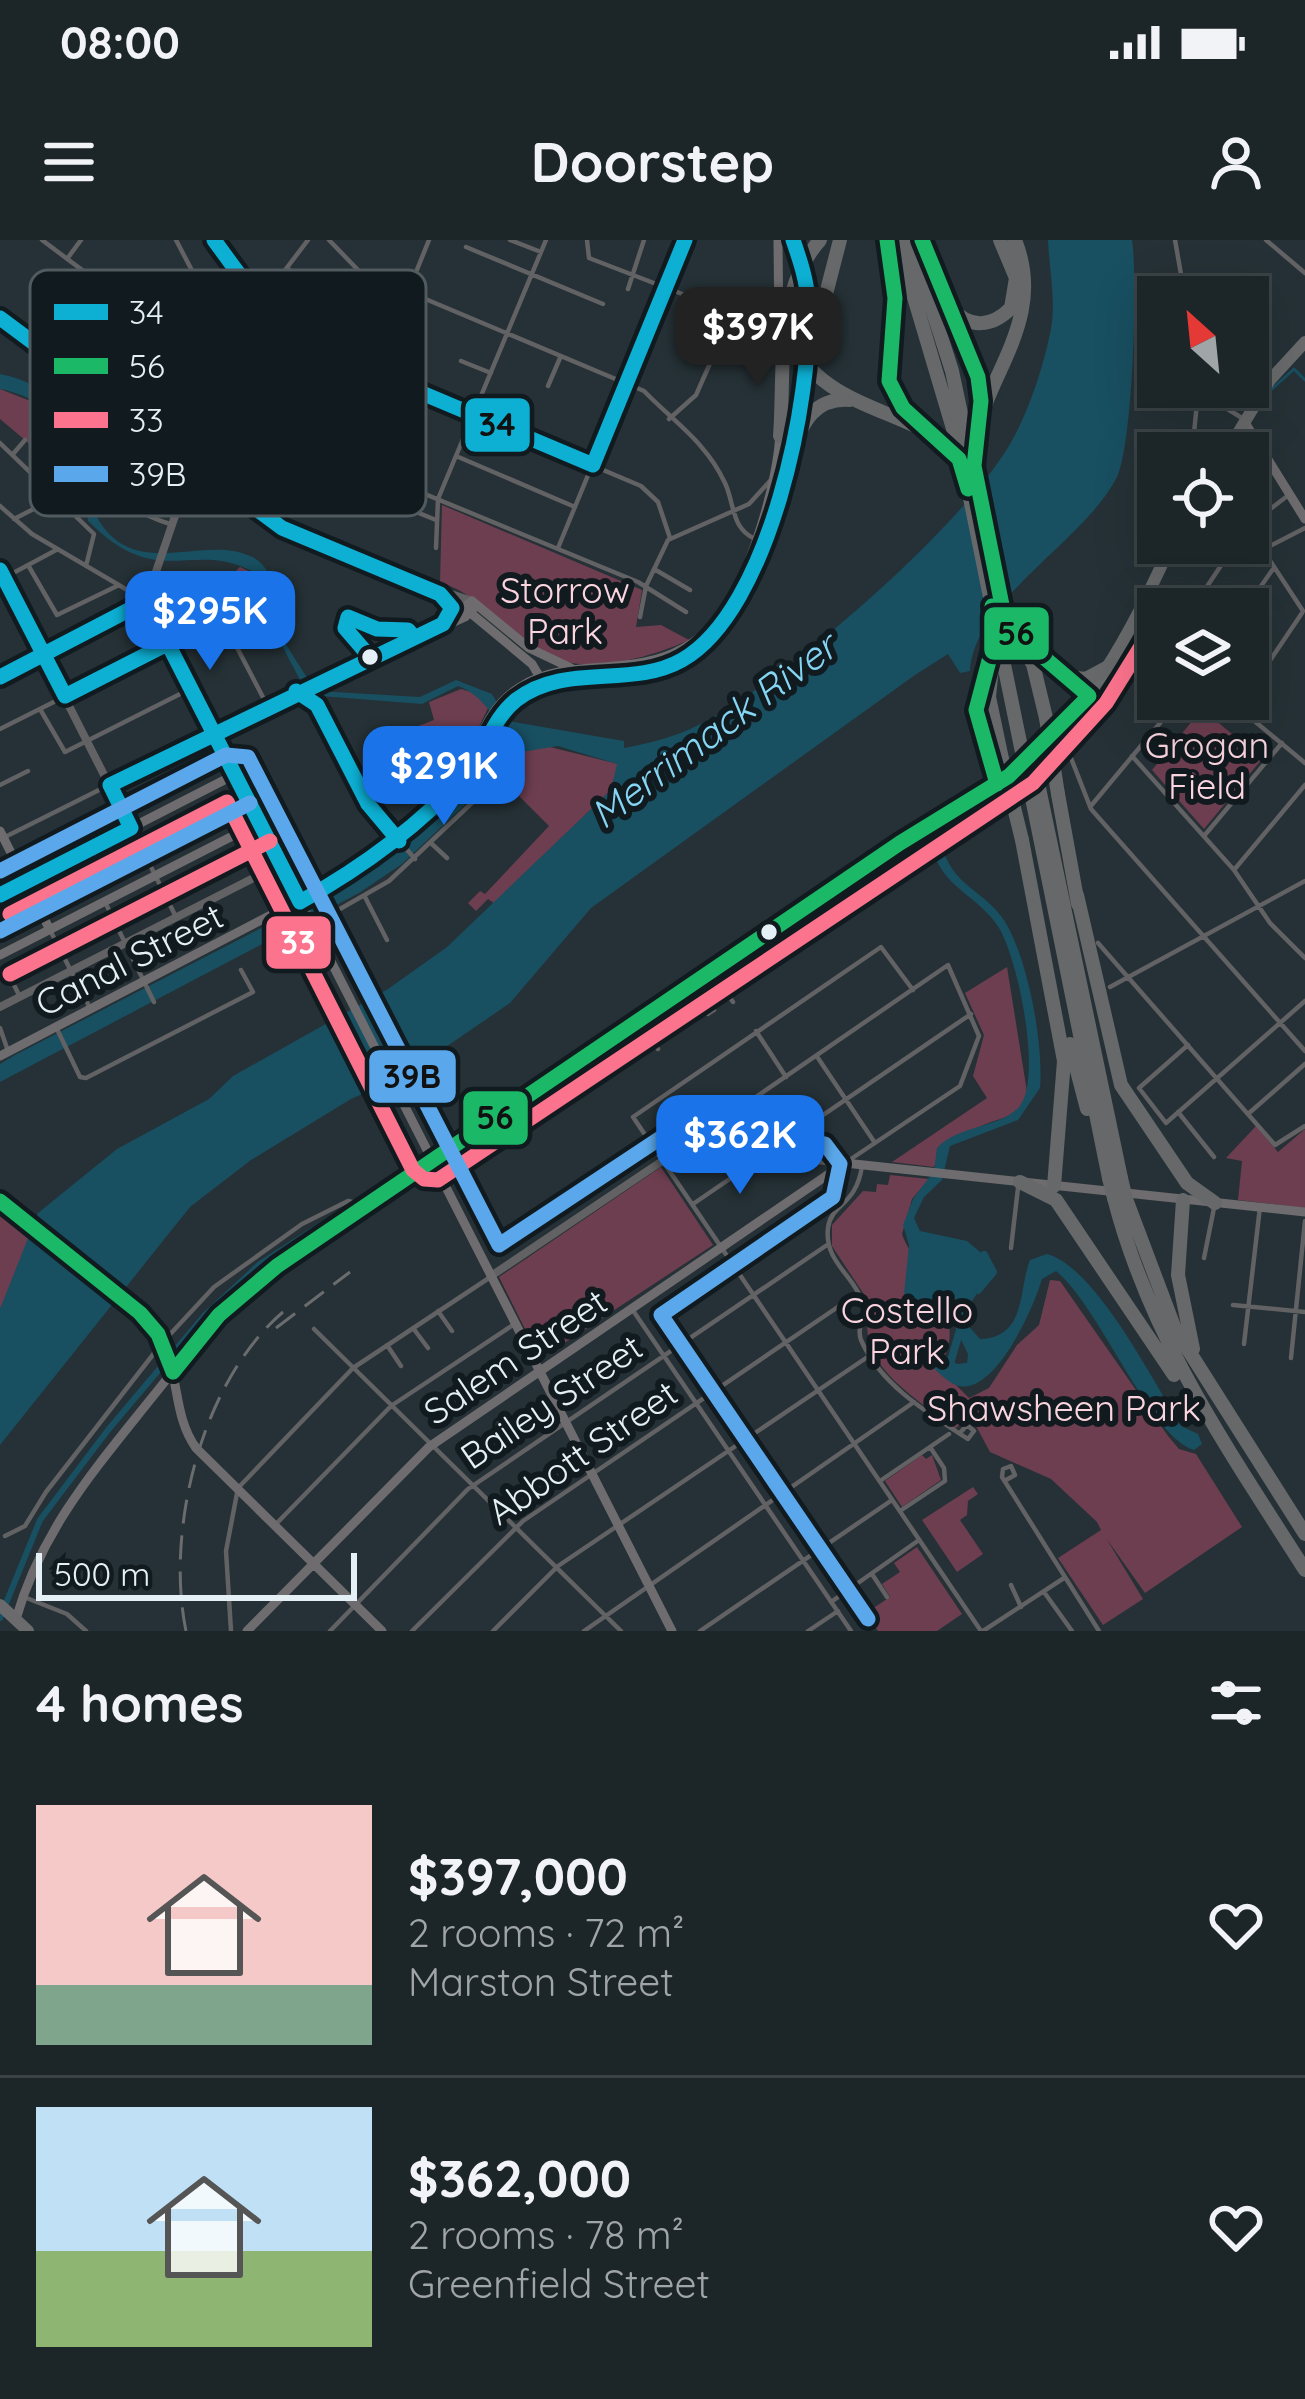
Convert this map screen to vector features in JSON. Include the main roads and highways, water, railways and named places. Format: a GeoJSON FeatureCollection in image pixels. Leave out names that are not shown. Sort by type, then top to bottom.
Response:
{"type":"FeatureCollection","features":[{"type":"Feature","properties":{"kind":"highway"},"geometry":{"type":"LineString","coordinates":[[780,436],[791,285],[820,240]]}},
{"type":"Feature","properties":{"kind":"highway"},"geometry":{"type":"LineString","coordinates":[[802,384],[840,240]]}},
{"type":"Feature","properties":{"kind":"highway"},"geometry":{"type":"LineString","coordinates":[[887,240],[895,298],[889,381],[903,408],[969,470]]}},
{"type":"Feature","properties":{"kind":"highway"},"geometry":{"type":"LineString","coordinates":[[897,240],[964,447]]}},
{"type":"Feature","properties":{"kind":"highway"},"geometry":{"type":"LineString","coordinates":[[910,240],[964,447],[1002,657],[1032,747],[1032,777],[1109,1122]]}},
{"type":"Feature","properties":{"kind":"highway"},"geometry":{"type":"LineString","coordinates":[[922,240],[978,377],[983,414]]}},
{"type":"Feature","properties":{"kind":"highway"},"geometry":{"type":"LineString","coordinates":[[940,289],[954,313],[967,322],[982,324],[1002,317],[1014,301],[1017,283],[1008,240]]}},
{"type":"Feature","properties":{"kind":"highway"},"geometry":{"type":"LineString","coordinates":[[1008,240],[1022,270],[1019,333],[983,414],[969,470],[1005,629],[989,703],[1083,1096],[1115,1178]]}},
{"type":"Feature","properties":{"kind":"highway"},"geometry":{"type":"LineString","coordinates":[[779,303],[799,241]]}},
{"type":"Feature","properties":{"kind":"highway"},"geometry":{"type":"LineString","coordinates":[[788,320],[794,348],[812,374],[933,435]]}},
{"type":"Feature","properties":{"kind":"highway"},"geometry":{"type":"LineString","coordinates":[[1238,432],[1270,380],[1305,342]]}},
{"type":"Feature","properties":{"kind":"highway"},"geometry":{"type":"LineString","coordinates":[[789,455],[813,410],[831,400],[863,403]]}},
{"type":"Feature","properties":{"kind":"highway"},"geometry":{"type":"LineString","coordinates":[[998,784],[1032,747],[1060,730],[1089,696],[1112,665],[1162,564]]}},
{"type":"Feature","properties":{"kind":"highway"},"geometry":{"type":"LineString","coordinates":[[1005,629],[1089,696]]}},
{"type":"Feature","properties":{"kind":"highway"},"geometry":{"type":"LineString","coordinates":[[1005,629],[1033,664],[1118,1078],[1168,1158],[1193,1190],[1215,1203]]}},
{"type":"Feature","properties":{"kind":"highway"},"geometry":{"type":"LineString","coordinates":[[998,784],[976,706],[1002,657]]}},
{"type":"Feature","properties":{"kind":"highway"},"geometry":{"type":"LineString","coordinates":[[1061,674],[1086,679],[1112,665]]}},
{"type":"Feature","properties":{"kind":"highway"},"geometry":{"type":"LineString","coordinates":[[1041,819],[1105,1159]]}},
{"type":"Feature","properties":{"kind":"highway"},"geometry":{"type":"LineString","coordinates":[[1033,887],[1064,1060],[1058,1152],[1064,1211]]}},
{"type":"Feature","properties":{"kind":"highway"},"geometry":{"type":"LineString","coordinates":[[1077,895],[1115,1178],[1145,1298],[1202,1412]]}},
{"type":"Feature","properties":{"kind":"highway"},"geometry":{"type":"LineString","coordinates":[[1020,1183],[1044,1172],[1058,1152]]}},
{"type":"Feature","properties":{"kind":"highway"},"geometry":{"type":"LineString","coordinates":[[1168,1158],[1182,1221],[1179,1291],[1202,1376]]}},
{"type":"Feature","properties":{"kind":"highway"},"geometry":{"type":"LineString","coordinates":[[1020,1183],[1042,1189],[1064,1211],[1305,1570]]}},
{"type":"Feature","properties":{"kind":"highway"},"geometry":{"type":"LineString","coordinates":[[1120,1198],[1152,1278],[1202,1376],[1305,1534]]}},
{"type":"Feature","properties":{"kind":"highway"},"geometry":{"type":"LineString","coordinates":[[1182,1221],[1193,1208],[1215,1203]]}},
{"type":"Feature","properties":{"kind":"main road"},"geometry":{"type":"LineString","coordinates":[[799,241],[808,348]]}},
{"type":"Feature","properties":{"kind":"main road"},"geometry":{"type":"LineString","coordinates":[[543,678],[661,668],[702,648],[739,604],[780,436],[778,242]]}},
{"type":"Feature","properties":{"kind":"main road"},"geometry":{"type":"LineString","coordinates":[[543,678],[576,669],[650,662],[693,643],[731,600],[789,455],[802,384]]}},
{"type":"Feature","properties":{"kind":"main road"},"geometry":{"type":"LineString","coordinates":[[1244,421],[1297,497],[1305,518]]}},
{"type":"Feature","properties":{"kind":"main road"},"geometry":{"type":"LineString","coordinates":[[442,624],[451,614],[449,599]]}},
{"type":"Feature","properties":{"kind":"main road"},"geometry":{"type":"LineString","coordinates":[[0,677],[146,602],[672,1631]]}},
{"type":"Feature","properties":{"kind":"main road"},"geometry":{"type":"LineString","coordinates":[[471,607],[529,648],[576,669]]}},
{"type":"Feature","properties":{"kind":"main road"},"geometry":{"type":"LineString","coordinates":[[471,607],[543,678]]}},
{"type":"Feature","properties":{"kind":"main road"},"geometry":{"type":"LineString","coordinates":[[215,732],[471,607]]}},
{"type":"Feature","properties":{"kind":"main road"},"geometry":{"type":"LineString","coordinates":[[529,648],[543,678]]}},
{"type":"Feature","properties":{"kind":"main road","name":"Canal Street"},"geometry":{"type":"LineString","coordinates":[[4,1054],[302,904],[401,843],[456,782],[509,700],[543,678]]}},
{"type":"Feature","properties":{"kind":"main road"},"geometry":{"type":"LineString","coordinates":[[0,895],[236,774]]}},
{"type":"Feature","properties":{"kind":"main road"},"geometry":{"type":"LineString","coordinates":[[28,1631],[10,1617],[56,1520],[173,1369],[231,1303],[366,1204],[998,784]]}},
{"type":"Feature","properties":{"kind":"main road"},"geometry":{"type":"LineString","coordinates":[[0,956],[260,822]]}},
{"type":"Feature","properties":{"kind":"main road"},"geometry":{"type":"LineString","coordinates":[[2,835],[50,930]]}},
{"type":"Feature","properties":{"kind":"main road","name":"Salem Street"},"geometry":{"type":"LineString","coordinates":[[247,1631],[431,1446],[845,1163],[1020,1183]]}},
{"type":"Feature","properties":{"kind":"main road"},"geometry":{"type":"LineString","coordinates":[[1020,1183],[1261,1207],[1305,1216]]}},
{"type":"Feature","properties":{"kind":"main road"},"geometry":{"type":"LineString","coordinates":[[2,1203],[129,1303],[163,1345],[187,1436],[382,1631]]}},
{"type":"Feature","properties":{"kind":"water","name":"Merrimack River"},"geometry":{"type":"Polygon","coordinates":[[[1048,240],[1132,240],[1133,361],[1122,459],[1102,501],[990,619],[976,645],[970,671],[960,673],[948,654],[915,675],[591,908],[510,1003],[405,1075],[351,1099],[251,1160],[190,1207],[0,1445],[0,1309],[38,1213],[117,1149],[209,1099],[233,1076],[388,989],[447,947],[611,790],[617,764],[558,746],[521,752],[402,864],[359,893],[0,1082],[0,1064],[15,1055],[370,872],[409,841],[510,741],[512,729],[458,686],[422,704],[308,695],[261,606],[259,575],[214,560],[157,560],[137,555],[114,543],[87,516],[97,516],[113,538],[131,548],[150,553],[231,551],[261,564],[269,575],[277,624],[317,691],[420,697],[456,680],[492,694],[508,721],[624,741],[624,748],[689,729],[745,697],[832,631],[922,550],[993,469],[1015,435],[1046,350],[1052,291],[1048,240]]]}},
{"type":"Feature","properties":{"kind":"water"},"geometry":{"type":"Polygon","coordinates":[[[0,374],[30,384],[30,399],[0,389],[0,374]]]}},
{"type":"Feature","properties":{"kind":"water"},"geometry":{"type":"Polygon","coordinates":[[[1003,793],[999,808],[953,838],[945,855],[956,874],[1001,916],[1019,951],[1036,1024],[1040,1088],[1018,1120],[950,1146],[942,1180],[924,1197],[914,1218],[920,1231],[967,1241],[991,1261],[965,1322],[980,1339],[1006,1330],[1013,1321],[1030,1260],[1047,1254],[1066,1263],[1104,1303],[1181,1426],[1198,1434],[1202,1444],[1194,1450],[1160,1422],[1090,1312],[1056,1271],[1042,1279],[1020,1331],[995,1369],[965,1386],[942,1376],[925,1353],[936,1351],[957,1364],[967,1363],[968,1354],[951,1319],[902,1314],[909,1245],[903,1225],[913,1199],[934,1171],[937,1148],[1010,1114],[1026,1093],[1025,1019],[1006,943],[991,917],[946,875],[933,852],[949,830],[1003,793]]]}},
{"type":"Feature","properties":{"kind":"waterway"},"geometry":{"type":"LineString","coordinates":[[1130,294],[1137,299]]}},
{"type":"Feature","properties":{"kind":"waterway"},"geometry":{"type":"LineString","coordinates":[[1272,389],[1294,369],[1305,380]]}},
{"type":"Feature","properties":{"kind":"waterway"},"geometry":{"type":"LineString","coordinates":[[0,1618],[40,1520],[108,1430],[205,1315],[260,1264],[338,1214]]}},
{"type":"Feature","properties":{"kind":"waterway"},"geometry":{"type":"LineString","coordinates":[[978,1290],[993,1272],[984,1255]]}},
{"type":"Feature","properties":{"kind":"waterway"},"geometry":{"type":"LineString","coordinates":[[950,1364],[959,1333]]}},
{"type":"Feature","properties":{"kind":"railway"},"geometry":{"type":"LineString","coordinates":[[276,1328],[350,1272]]}},
{"type":"Feature","properties":{"kind":"railway"},"geometry":{"type":"LineString","coordinates":[[186,1631],[181,1548],[196,1459],[231,1377],[255,1341],[283,1312]]}},
{"type":"Feature","properties":{"kind":"park label","name":"Storrow Park"},"geometry":{"type":"Point","coordinates":[565,610]}},
{"type":"Feature","properties":{"kind":"park label","name":"Grogan Field"},"geometry":{"type":"Point","coordinates":[1207,764]}},
{"type":"Feature","properties":{"kind":"park label","name":"Costello Park"},"geometry":{"type":"Point","coordinates":[907,1330]}},
{"type":"Feature","properties":{"kind":"park label","name":"Shawsheen Park"},"geometry":{"type":"Point","coordinates":[1064,1407]}}]}
